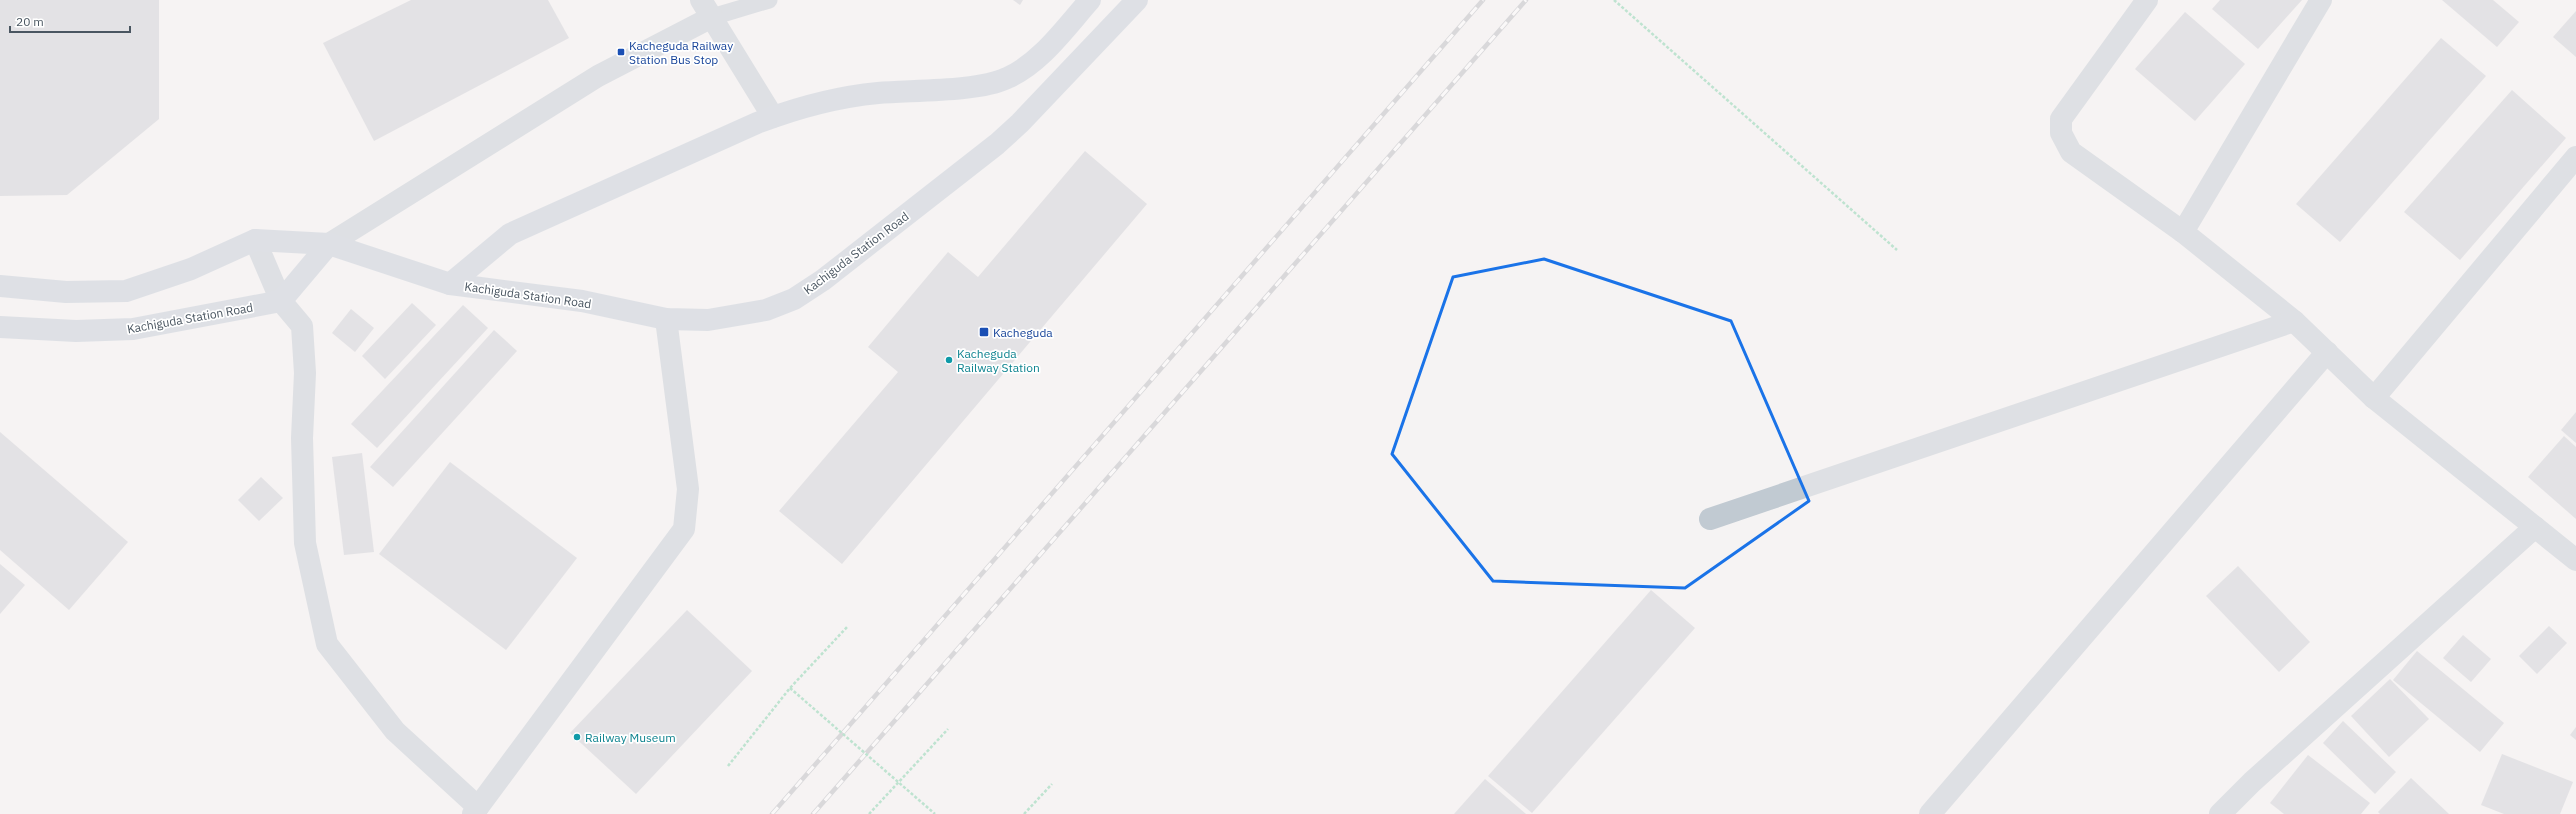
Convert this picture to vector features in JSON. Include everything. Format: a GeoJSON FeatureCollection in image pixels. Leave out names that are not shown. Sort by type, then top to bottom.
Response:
{"type":"FeatureCollection","features":[{"type":"Feature","properties":{"kind":"main road","name":"Kachiguda Station Road"},"geometry":{"type":"LineString","coordinates":[[450,284],[510,234],[772,117],[837,99],[875,94],[968,87],[1006,79],[1025,68],[1043,52],[1090,0]]}},
{"type":"Feature","properties":{"kind":"main road","name":"Kachiguda Station Road"},"geometry":{"type":"LineString","coordinates":[[0,286],[66,292],[126,291],[191,269],[255,240],[329,244],[450,284],[582,301],[666,319],[708,320],[766,310],[794,299],[823,280],[997,144],[1020,123],[1137,0]]}},
{"type":"Feature","properties":{"kind":"main road"},"geometry":{"type":"LineString","coordinates":[[282,301],[329,244]]}},
{"type":"Feature","properties":{"kind":"main road","name":"Kachiguda Station Road"},"geometry":{"type":"LineString","coordinates":[[0,327],[76,331],[133,329],[282,301]]}},
{"type":"Feature","properties":{"kind":"street"},"geometry":{"type":"LineString","coordinates":[[2147,0],[2061,119],[2061,133],[2071,152],[2183,232],[2294,320],[2374,398],[2576,560]]}},
{"type":"Feature","properties":{"kind":"street"},"geometry":{"type":"LineString","coordinates":[[2183,232],[2321,0]]}},
{"type":"Feature","properties":{"kind":"street"},"geometry":{"type":"LineString","coordinates":[[329,244],[707,9],[772,117]]}},
{"type":"Feature","properties":{"kind":"street"},"geometry":{"type":"LineString","coordinates":[[2374,398],[2576,157]]}},
{"type":"Feature","properties":{"kind":"street"},"geometry":{"type":"LineString","coordinates":[[255,240],[282,301],[302,326],[305,373],[302,438],[305,543],[327,644],[394,731],[475,810],[684,529],[688,489],[666,319]]}},
{"type":"Feature","properties":{"kind":"street"},"geometry":{"type":"LineString","coordinates":[[1710,519],[2294,320]]}},
{"type":"Feature","properties":{"kind":"street"},"geometry":{"type":"LineString","coordinates":[[1930,814],[2327,352]]}},
{"type":"Feature","properties":{"kind":"street"},"geometry":{"type":"LineString","coordinates":[[2220,814],[2252,782],[2535,527]]}},
{"type":"Feature","properties":{"kind":"lane"},"geometry":{"type":"LineString","coordinates":[[707,9],[769,0]]}},
{"type":"Feature","properties":{"kind":"path"},"geometry":{"type":"LineString","coordinates":[[1614,0],[1897,250]]}},
{"type":"Feature","properties":{"kind":"path"},"geometry":{"type":"LineString","coordinates":[[728,766],[790,688],[848,626]]}},
{"type":"Feature","properties":{"kind":"path"},"geometry":{"type":"LineString","coordinates":[[790,688],[935,814]]}},
{"type":"Feature","properties":{"kind":"path"},"geometry":{"type":"LineString","coordinates":[[869,814],[948,729]]}},
{"type":"Feature","properties":{"kind":"path"},"geometry":{"type":"LineString","coordinates":[[1024,814],[1052,784]]}},
{"type":"Feature","properties":{"kind":"highlighted area"},"geometry":{"type":"Polygon","coordinates":[[[1544,259],[1731,321],[1809,501],[1685,588],[1493,581],[1392,454],[1453,277],[1544,259]]]}},
{"type":"Feature","properties":{"kind":"building"},"geometry":{"type":"Polygon","coordinates":[[[0,0],[159,0],[159,119],[67,195],[0,196],[0,0]]]}},
{"type":"Feature","properties":{"kind":"building"},"geometry":{"type":"Polygon","coordinates":[[[411,0],[548,0],[569,38],[374,141],[323,43],[411,0]]]}},
{"type":"Feature","properties":{"kind":"building"},"geometry":{"type":"Polygon","coordinates":[[[1013,0],[1023,0],[1020,5],[1013,0]]]}},
{"type":"Feature","properties":{"kind":"building"},"geometry":{"type":"Polygon","coordinates":[[[2220,0],[2302,0],[2258,49],[2212,9],[2220,0]]]}},
{"type":"Feature","properties":{"kind":"building"},"geometry":{"type":"Polygon","coordinates":[[[2442,0],[2493,0],[2519,22],[2497,47],[2442,0]]]}},
{"type":"Feature","properties":{"kind":"building"},"geometry":{"type":"Polygon","coordinates":[[[2576,11],[2576,57],[2553,37],[2576,11]]]}},
{"type":"Feature","properties":{"kind":"building"},"geometry":{"type":"Polygon","coordinates":[[[2185,12],[2245,64],[2195,121],[2135,69],[2185,12]]]}},
{"type":"Feature","properties":{"kind":"building"},"geometry":{"type":"Polygon","coordinates":[[[2441,38],[2486,76],[2340,242],[2296,204],[2441,38]]]}},
{"type":"Feature","properties":{"kind":"building"},"geometry":{"type":"Polygon","coordinates":[[[2512,90],[2566,138],[2460,260],[2404,212],[2512,90]]]}},
{"type":"Feature","properties":{"kind":"building","name":"Kacheguda Railway Station"},"geometry":{"type":"Polygon","coordinates":[[[1085,151],[1147,204],[842,564],[779,511],[898,372],[868,347],[948,252],[978,277],[1085,151]]]}},
{"type":"Feature","properties":{"kind":"building"},"geometry":{"type":"Polygon","coordinates":[[[412,303],[436,325],[385,379],[362,356],[412,303]]]}},
{"type":"Feature","properties":{"kind":"building"},"geometry":{"type":"Polygon","coordinates":[[[463,305],[488,328],[377,448],[351,424],[463,305]]]}},
{"type":"Feature","properties":{"kind":"building"},"geometry":{"type":"Polygon","coordinates":[[[351,309],[374,328],[355,352],[332,333],[351,309]]]}},
{"type":"Feature","properties":{"kind":"building"},"geometry":{"type":"Polygon","coordinates":[[[494,330],[517,351],[393,487],[370,467],[494,330]]]}},
{"type":"Feature","properties":{"kind":"building"},"geometry":{"type":"Polygon","coordinates":[[[2576,412],[2576,443],[2561,430],[2576,412]]]}},
{"type":"Feature","properties":{"kind":"building"},"geometry":{"type":"Polygon","coordinates":[[[0,432],[128,542],[69,610],[0,550],[0,432]]]}},
{"type":"Feature","properties":{"kind":"building"},"geometry":{"type":"Polygon","coordinates":[[[2564,436],[2576,447],[2576,519],[2528,477],[2564,436]]]}},
{"type":"Feature","properties":{"kind":"building"},"geometry":{"type":"Polygon","coordinates":[[[362,453],[374,552],[344,555],[332,457],[362,453]]]}},
{"type":"Feature","properties":{"kind":"building"},"geometry":{"type":"Polygon","coordinates":[[[450,462],[577,558],[506,650],[379,554],[450,462]]]}},
{"type":"Feature","properties":{"kind":"building"},"geometry":{"type":"Polygon","coordinates":[[[261,477],[283,498],[259,521],[238,500],[261,477]]]}},
{"type":"Feature","properties":{"kind":"building"},"geometry":{"type":"Polygon","coordinates":[[[0,564],[25,585],[0,614],[0,564]]]}},
{"type":"Feature","properties":{"kind":"building"},"geometry":{"type":"Polygon","coordinates":[[[2238,566],[2310,642],[2279,672],[2206,596],[2238,566]]]}},
{"type":"Feature","properties":{"kind":"building"},"geometry":{"type":"Polygon","coordinates":[[[1651,590],[1695,628],[1532,813],[1488,776],[1651,590]]]}},
{"type":"Feature","properties":{"kind":"building"},"geometry":{"type":"Polygon","coordinates":[[[687,610],[752,671],[636,794],[570,733],[687,610]]]}},
{"type":"Feature","properties":{"kind":"building"},"geometry":{"type":"Polygon","coordinates":[[[2549,626],[2567,643],[2537,674],[2519,656],[2549,626]]]}},
{"type":"Feature","properties":{"kind":"building"},"geometry":{"type":"Polygon","coordinates":[[[2463,635],[2491,659],[2471,682],[2443,658],[2463,635]]]}},
{"type":"Feature","properties":{"kind":"building"},"geometry":{"type":"Polygon","coordinates":[[[2417,651],[2504,723],[2480,752],[2393,680],[2417,651]]]}},
{"type":"Feature","properties":{"kind":"building"},"geometry":{"type":"Polygon","coordinates":[[[2390,679],[2429,719],[2389,757],[2351,716],[2390,679]]]}},
{"type":"Feature","properties":{"kind":"building"},"geometry":{"type":"Polygon","coordinates":[[[2343,721],[2396,772],[2375,794],[2323,743],[2343,721]]]}},
{"type":"Feature","properties":{"kind":"building"},"geometry":{"type":"Polygon","coordinates":[[[2576,727],[2576,740],[2570,735],[2576,727]]]}},
{"type":"Feature","properties":{"kind":"building"},"geometry":{"type":"Polygon","coordinates":[[[2502,754],[2573,782],[2560,814],[2504,814],[2481,805],[2502,754]]]}},
{"type":"Feature","properties":{"kind":"building"},"geometry":{"type":"Polygon","coordinates":[[[2308,755],[2370,803],[2361,814],[2284,814],[2270,803],[2308,755]]]}},
{"type":"Feature","properties":{"kind":"building"},"geometry":{"type":"Polygon","coordinates":[[[2411,778],[2449,814],[2380,814],[2378,812],[2411,778]]]}},
{"type":"Feature","properties":{"kind":"building"},"geometry":{"type":"Polygon","coordinates":[[[1485,779],[1526,814],[1454,814],[1485,779]]]}},
{"type":"Feature","properties":{"kind":"railway"},"geometry":{"type":"LineString","coordinates":[[772,814],[1483,0]]}},
{"type":"Feature","properties":{"kind":"railway"},"geometry":{"type":"LineString","coordinates":[[813,814],[1526,0]]}},
{"type":"Feature","properties":{"kind":"place","name":"Kacheguda Railway Station Bus Stop"},"geometry":{"type":"Point","coordinates":[621,52]}},
{"type":"Feature","properties":{"kind":"place","name":"Kacheguda"},"geometry":{"type":"Point","coordinates":[984,332]}},
{"type":"Feature","properties":{"kind":"place","name":"Kacheguda Railway Station"},"geometry":{"type":"Point","coordinates":[949,360]}},
{"type":"Feature","properties":{"kind":"place","name":"Railway Museum"},"geometry":{"type":"Point","coordinates":[577,737]}}]}
